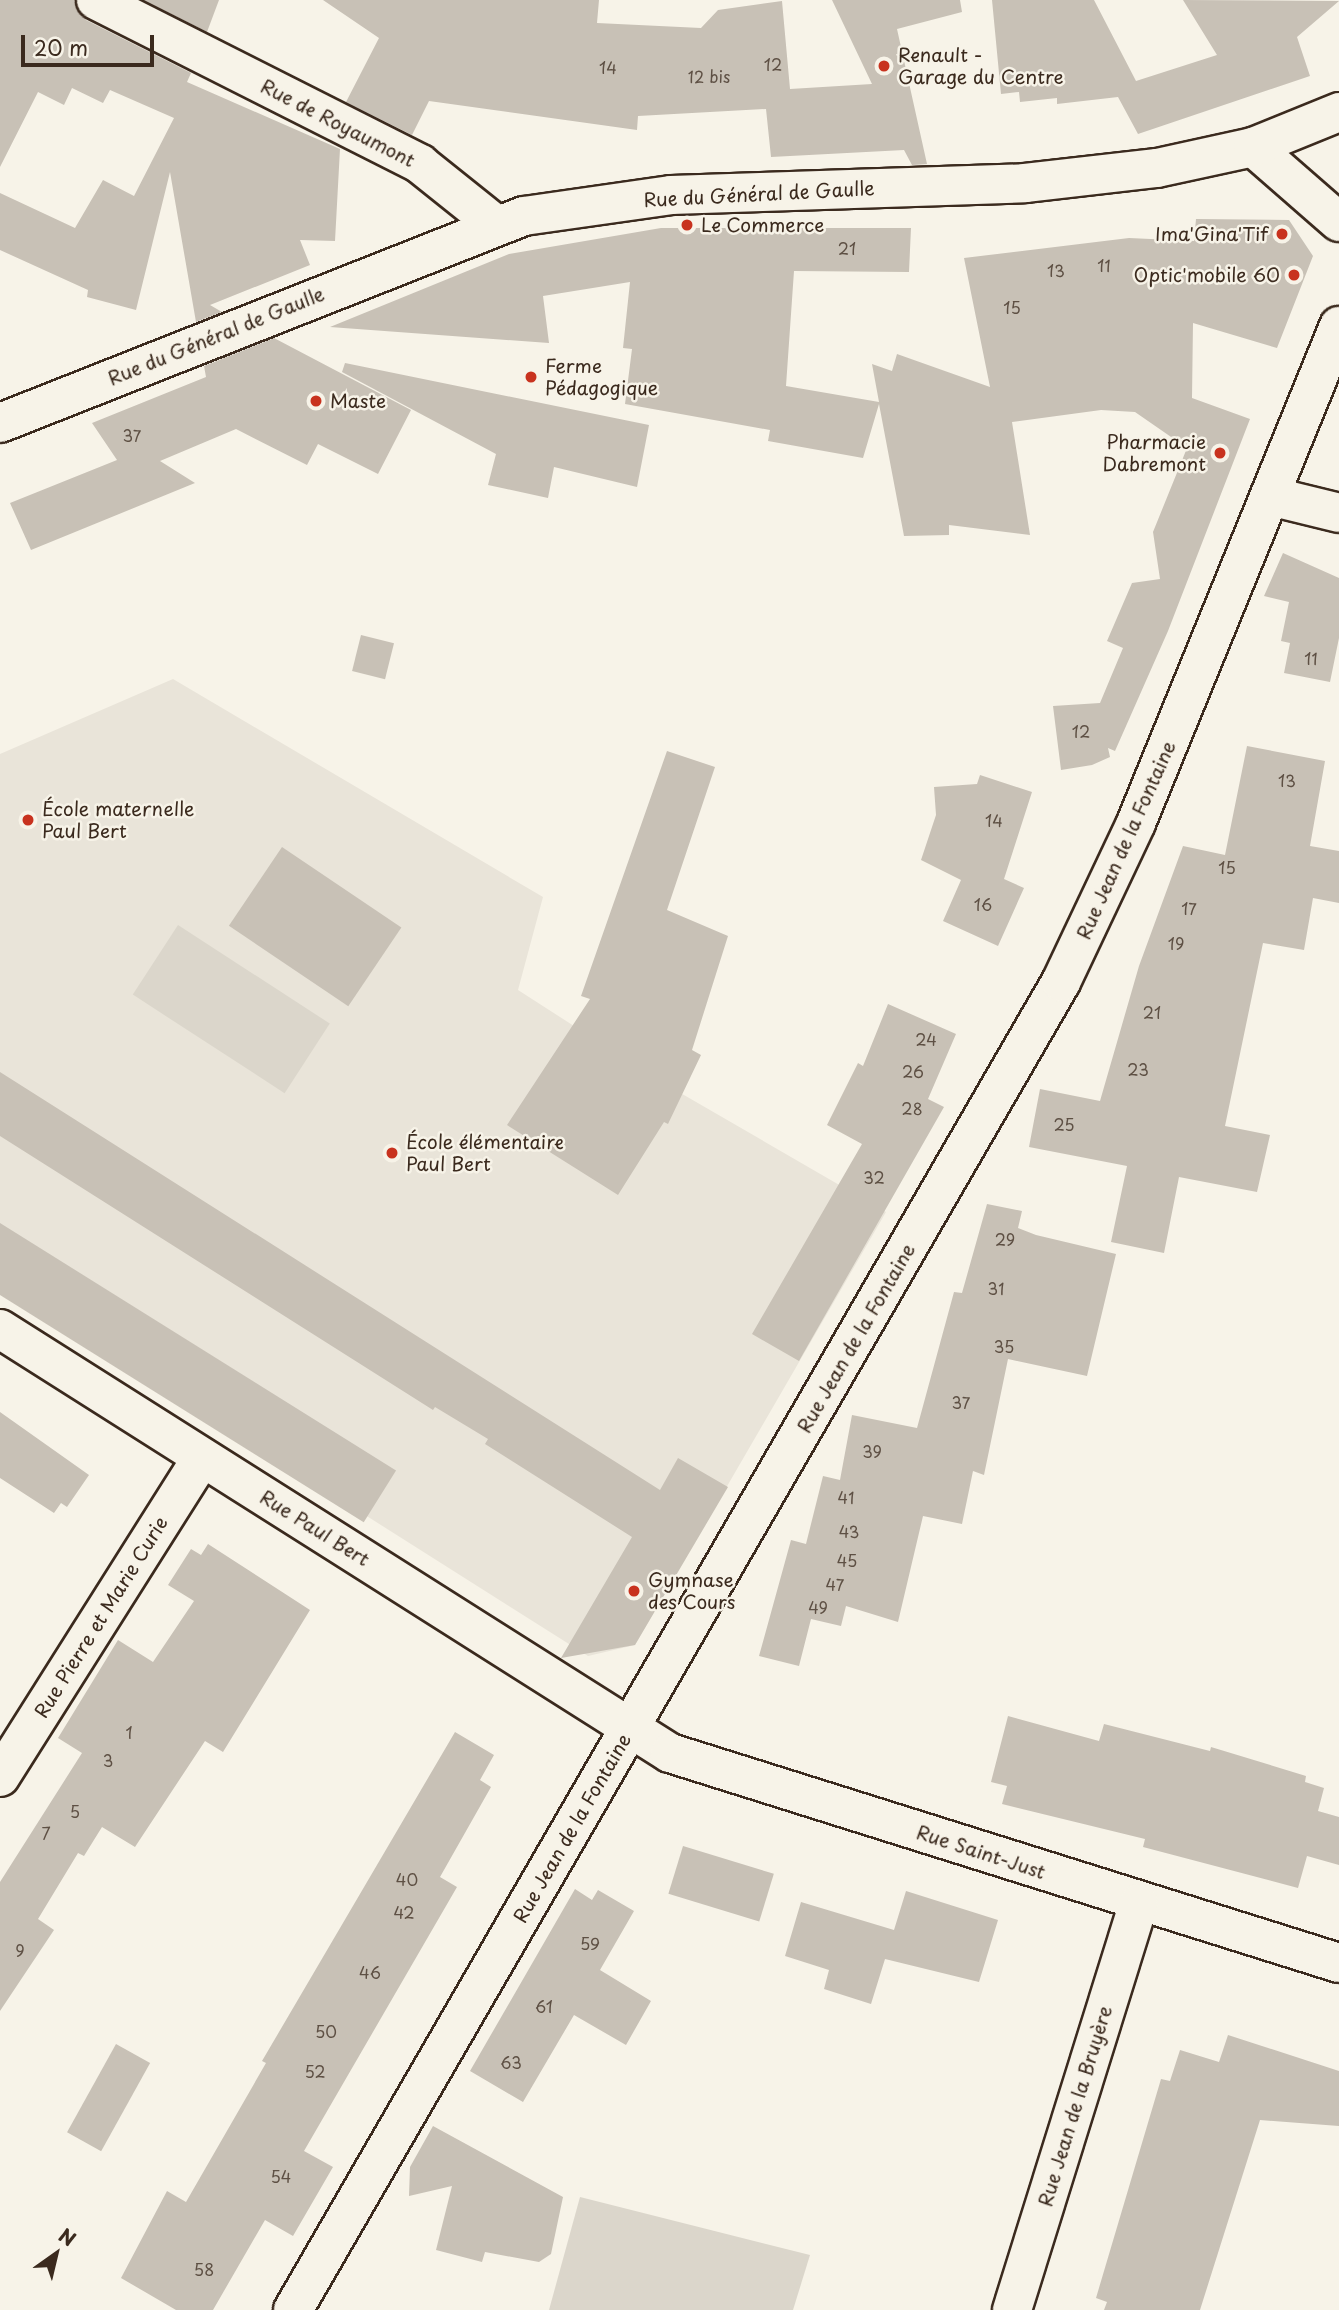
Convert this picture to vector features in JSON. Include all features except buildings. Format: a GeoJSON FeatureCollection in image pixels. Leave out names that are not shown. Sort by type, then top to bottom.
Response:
{"type":"FeatureCollection","features":[{"type":"Feature","properties":{"kind":"street","name":"Rue de Royaumont"},"geometry":{"type":"LineString","coordinates":[[96,0],[420,164],[495,224]]}},
{"type":"Feature","properties":{"kind":"street","name":"Rue du Général de Gaulle"},"geometry":{"type":"LineString","coordinates":[[0,423],[495,224],[671,195],[1064,179],[1157,168],[1253,147],[1339,112]]}},
{"type":"Feature","properties":{"kind":"street"},"geometry":{"type":"LineString","coordinates":[[1253,147],[1339,222]]}},
{"type":"Feature","properties":{"kind":"street","name":"Rue Jean de la Fontaine"},"geometry":{"type":"LineString","coordinates":[[293,2310],[1061,982],[1136,823],[1339,326]]}},
{"type":"Feature","properties":{"kind":"street"},"geometry":{"type":"LineString","coordinates":[[1270,496],[1339,513]]}},
{"type":"Feature","properties":{"kind":"street","name":"Rue Paul Bert"},"geometry":{"type":"LineString","coordinates":[[0,1329],[630,1728]]}},
{"type":"Feature","properties":{"kind":"street","name":"Rue Pierre et Marie Curie"},"geometry":{"type":"LineString","coordinates":[[0,1777],[202,1457]]}},
{"type":"Feature","properties":{"kind":"street","name":"Rue Saint-Just"},"geometry":{"type":"LineString","coordinates":[[630,1728],[670,1753],[1139,1903],[1339,1963]]}},
{"type":"Feature","properties":{"kind":"street","name":"Rue Jean de la Bruyère"},"geometry":{"type":"LineString","coordinates":[[1012,2310],[1139,1903]]}},
{"type":"Feature","properties":{"kind":"shaded area","name":"École élémentaire Paul Bert"},"geometry":{"type":"Polygon","coordinates":[[[173,679],[543,897],[518,990],[658,1080],[886,1212],[635,1645],[588,1656],[0,1284],[0,754],[173,679]]]}},
{"type":"Feature","properties":{"kind":"shaded area"},"geometry":{"type":"Polygon","coordinates":[[[178,925],[330,1024],[285,1093],[133,995],[178,925]]]}},
{"type":"Feature","properties":{"kind":"shaded area"},"geometry":{"type":"Polygon","coordinates":[[[580,2197],[810,2255],[793,2310],[549,2310],[580,2197]]]}},
{"type":"Feature","properties":{"kind":"place","name":"Renault - Garage du Centre"},"geometry":{"type":"Point","coordinates":[884,66]}},
{"type":"Feature","properties":{"kind":"place","name":"Le Commerce"},"geometry":{"type":"Point","coordinates":[687,225]}},
{"type":"Feature","properties":{"kind":"place","name":"Ima'Gina'Tif"},"geometry":{"type":"Point","coordinates":[1282,234]}},
{"type":"Feature","properties":{"kind":"place","name":"Optic'mobile 60"},"geometry":{"type":"Point","coordinates":[1294,275]}},
{"type":"Feature","properties":{"kind":"place","name":"Ferme Pédagogique"},"geometry":{"type":"Point","coordinates":[531,377]}},
{"type":"Feature","properties":{"kind":"place","name":"Maste"},"geometry":{"type":"Point","coordinates":[316,401]}},
{"type":"Feature","properties":{"kind":"place","name":"Pharmacie Dabremont"},"geometry":{"type":"Point","coordinates":[1220,453]}},
{"type":"Feature","properties":{"kind":"place","name":"École maternelle Paul Bert"},"geometry":{"type":"Point","coordinates":[28,820]}},
{"type":"Feature","properties":{"kind":"place","name":"École élémentaire Paul Bert"},"geometry":{"type":"Point","coordinates":[392,1153]}},
{"type":"Feature","properties":{"kind":"place","name":"Gymnase des Cours"},"geometry":{"type":"Point","coordinates":[634,1591]}}]}
